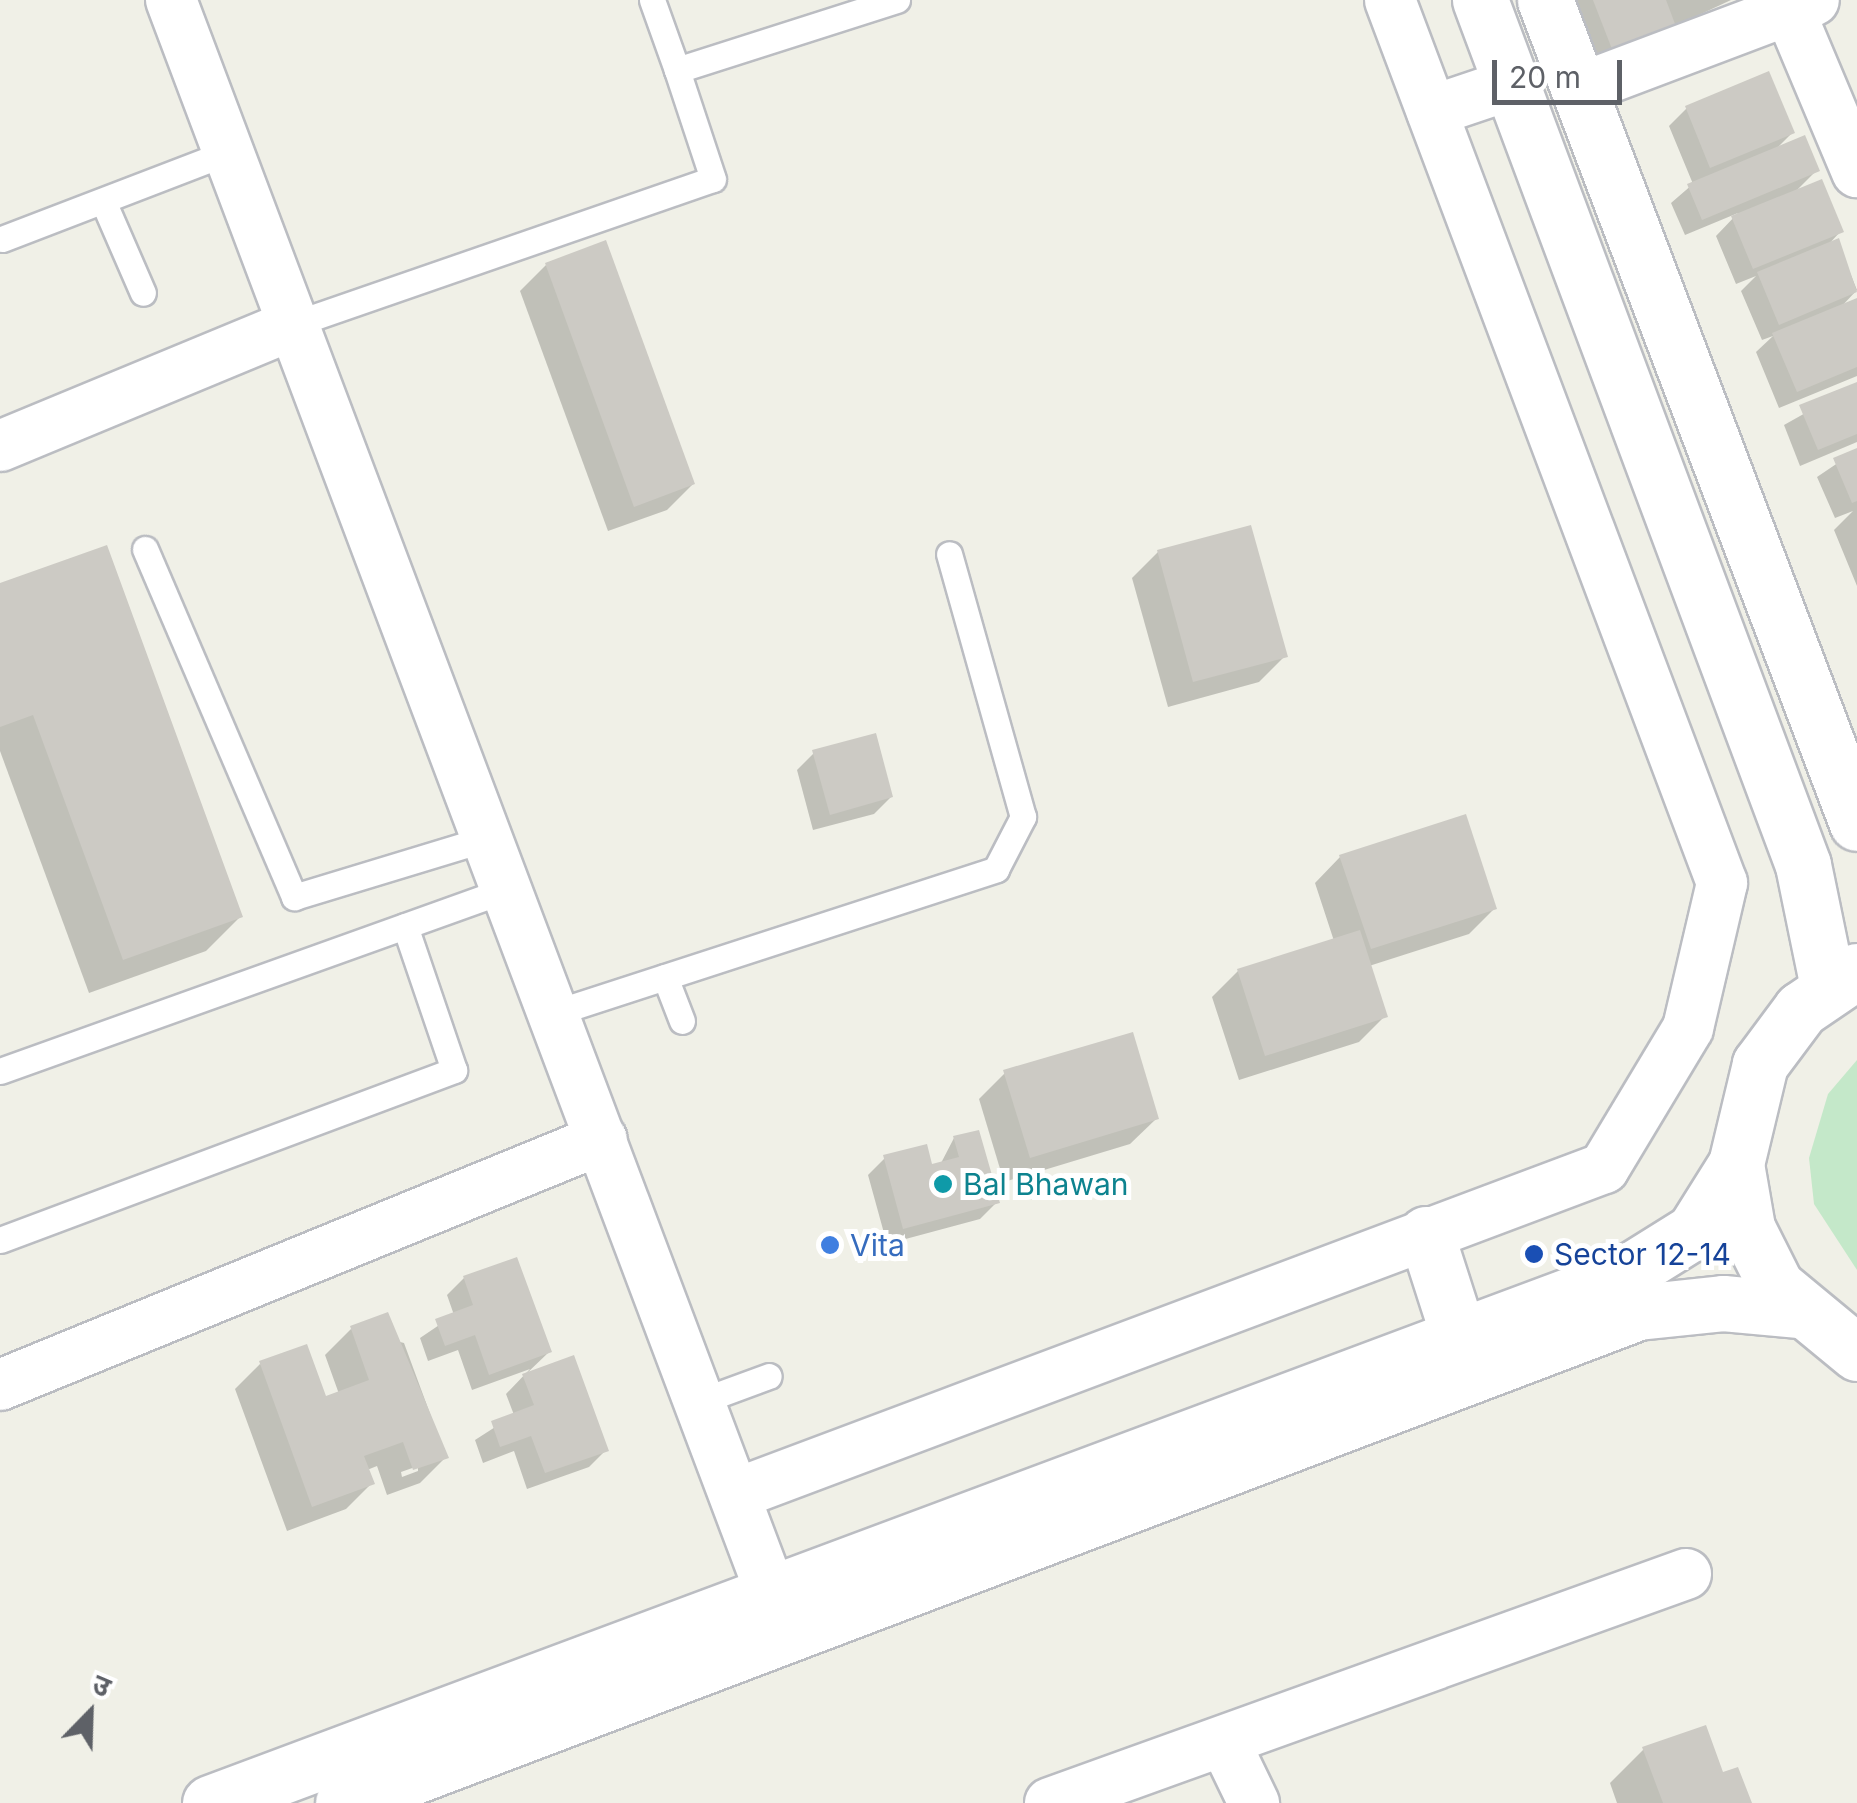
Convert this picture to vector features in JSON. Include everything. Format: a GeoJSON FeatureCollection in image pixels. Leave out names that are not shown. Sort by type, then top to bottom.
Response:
{"type":"FeatureCollection","features":[{"type":"Feature","properties":{"kind":"street"},"geometry":{"type":"LineString","coordinates":[[172,0],[780,1614]]}},
{"type":"Feature","properties":{"kind":"street"},"geometry":{"type":"LineString","coordinates":[[736,1494],[1604,1168],[1688,1028],[1722,883],[1390,0]]}},
{"type":"Feature","properties":{"kind":"street"},"geometry":{"type":"LineString","coordinates":[[343,1803],[780,1614],[1636,1267],[1694,1231],[1736,1164],[1760,1064],[1842,979],[1803,864],[1480,0]]}},
{"type":"Feature","properties":{"kind":"street"},"geometry":{"type":"LineString","coordinates":[[1545,0],[1857,822]]}},
{"type":"Feature","properties":{"kind":"street"},"geometry":{"type":"LineString","coordinates":[[1579,89],[1802,5],[1857,172]]}},
{"type":"Feature","properties":{"kind":"street"},"geometry":{"type":"LineString","coordinates":[[1432,112],[1512,84]]}},
{"type":"Feature","properties":{"kind":"street"},"geometry":{"type":"LineString","coordinates":[[0,446],[294,324]]}},
{"type":"Feature","properties":{"kind":"street"},"geometry":{"type":"LineString","coordinates":[[0,1384],[602,1139]]}},
{"type":"Feature","properties":{"kind":"street"},"geometry":{"type":"LineString","coordinates":[[1736,1164],[1747,1228],[1797,1310],[1857,1352]]}},
{"type":"Feature","properties":{"kind":"street"},"geometry":{"type":"LineString","coordinates":[[1426,1234],[1459,1336]]}},
{"type":"Feature","properties":{"kind":"street"},"geometry":{"type":"LineString","coordinates":[[210,1803],[780,1614],[1638,1312],[1723,1303],[1797,1310]]}},
{"type":"Feature","properties":{"kind":"street"},"geometry":{"type":"LineString","coordinates":[[1050,1803],[1686,1574]]}},
{"type":"Feature","properties":{"kind":"street"},"geometry":{"type":"LineString","coordinates":[[1225,1743],[1254,1803]]}},
{"type":"Feature","properties":{"kind":"lane"},"geometry":{"type":"LineString","coordinates":[[294,324],[713,179],[652,0]]}},
{"type":"Feature","properties":{"kind":"lane"},"geometry":{"type":"LineString","coordinates":[[678,70],[897,0]]}},
{"type":"Feature","properties":{"kind":"lane"},"geometry":{"type":"LineString","coordinates":[[2,239],[229,152]]}},
{"type":"Feature","properties":{"kind":"lane"},"geometry":{"type":"LineString","coordinates":[[103,201],[143,293]]}},
{"type":"Feature","properties":{"kind":"lane"},"geometry":{"type":"LineString","coordinates":[[146,549],[294,897],[488,838]]}},
{"type":"Feature","properties":{"kind":"lane"},"geometry":{"type":"LineString","coordinates":[[554,1013],[996,868],[1023,817],[949,554]]}},
{"type":"Feature","properties":{"kind":"lane"},"geometry":{"type":"LineString","coordinates":[[0,1071],[508,889]]}},
{"type":"Feature","properties":{"kind":"lane"},"geometry":{"type":"LineString","coordinates":[[0,1240],[454,1070],[405,926]]}},
{"type":"Feature","properties":{"kind":"lane"},"geometry":{"type":"LineString","coordinates":[[665,977],[682,1021]]}},
{"type":"Feature","properties":{"kind":"lane"},"geometry":{"type":"LineString","coordinates":[[701,1400],[769,1376]]}},
{"type":"Feature","properties":{"kind":"green space"},"geometry":{"type":"Polygon","coordinates":[[[1857,1060],[1857,1270],[1814,1204],[1809,1158],[1828,1094],[1857,1060]]]}},
{"type":"Feature","properties":{"kind":"building"},"geometry":{"type":"Polygon","coordinates":[[[1593,0],[1666,0],[1675,24],[1612,49],[1593,0]]]}},
{"type":"Feature","properties":{"kind":"building"},"geometry":{"type":"Polygon","coordinates":[[[1769,71],[1795,133],[1710,168],[1685,106],[1769,71]]]}},
{"type":"Feature","properties":{"kind":"building"},"geometry":{"type":"Polygon","coordinates":[[[1805,135],[1820,171],[1702,220],[1687,184],[1805,135]]]}},
{"type":"Feature","properties":{"kind":"building"},"geometry":{"type":"Polygon","coordinates":[[[1822,179],[1844,232],[1753,269],[1731,216],[1822,179]]]}},
{"type":"Feature","properties":{"kind":"building"},"geometry":{"type":"Polygon","coordinates":[[[1839,238],[1857,292],[1779,325],[1757,272],[1839,238]]]}},
{"type":"Feature","properties":{"kind":"building"},"geometry":{"type":"Polygon","coordinates":[[[606,240],[695,484],[634,507],[545,263],[606,240]]]}},
{"type":"Feature","properties":{"kind":"building"},"geometry":{"type":"Polygon","coordinates":[[[1857,298],[1857,367],[1797,392],[1772,333],[1857,298]]]}},
{"type":"Feature","properties":{"kind":"building"},"geometry":{"type":"Polygon","coordinates":[[[1857,382],[1857,434],[1818,450],[1799,405],[1857,382]]]}},
{"type":"Feature","properties":{"kind":"building"},"geometry":{"type":"Polygon","coordinates":[[[1857,448],[1857,501],[1852,503],[1833,458],[1857,448]]]}},
{"type":"Feature","properties":{"kind":"building"},"geometry":{"type":"Polygon","coordinates":[[[1251,525],[1288,657],[1193,682],[1157,550],[1251,525]]]}},
{"type":"Feature","properties":{"kind":"building"},"geometry":{"type":"Polygon","coordinates":[[[107,545],[243,917],[123,960],[33,715],[0,727],[0,583],[107,545]]]}},
{"type":"Feature","properties":{"kind":"building"},"geometry":{"type":"Polygon","coordinates":[[[876,733],[893,797],[830,815],[812,750],[876,733]]]}},
{"type":"Feature","properties":{"kind":"building"},"geometry":{"type":"Polygon","coordinates":[[[1466,814],[1497,909],[1371,949],[1339,855],[1466,814]]]}},
{"type":"Feature","properties":{"kind":"building"},"geometry":{"type":"Polygon","coordinates":[[[1360,930],[1388,1017],[1265,1056],[1237,969],[1360,930]]]}},
{"type":"Feature","properties":{"kind":"building"},"geometry":{"type":"Polygon","coordinates":[[[1133,1032],[1159,1119],[1030,1158],[1003,1070],[1133,1032]]]}},
{"type":"Feature","properties":{"kind":"building","name":"Bal Bhawan"},"geometry":{"type":"Polygon","coordinates":[[[979,1130],[1000,1203],[903,1229],[883,1155],[927,1144],[932,1164],[959,1157],[953,1136],[979,1130]]]}},
{"type":"Feature","properties":{"kind":"building"},"geometry":{"type":"Polygon","coordinates":[[[517,1257],[552,1352],[489,1375],[475,1335],[445,1346],[435,1319],[473,1305],[463,1276],[517,1257]]]}},
{"type":"Feature","properties":{"kind":"building"},"geometry":{"type":"Polygon","coordinates":[[[388,1312],[449,1458],[413,1470],[403,1442],[364,1456],[375,1484],[312,1507],[259,1361],[307,1344],[326,1396],[369,1380],[350,1326],[388,1312]]]}},
{"type":"Feature","properties":{"kind":"building"},"geometry":{"type":"Polygon","coordinates":[[[574,1355],[609,1451],[545,1473],[531,1436],[500,1447],[491,1421],[534,1405],[522,1374],[574,1355]]]}},
{"type":"Feature","properties":{"kind":"building"},"geometry":{"type":"Polygon","coordinates":[[[1706,1725],[1723,1772],[1738,1767],[1752,1803],[1663,1803],[1642,1747],[1706,1725]]]}},
{"type":"Feature","properties":{"kind":"place","name":"Bal Bhawan"},"geometry":{"type":"Point","coordinates":[943,1184]}},
{"type":"Feature","properties":{"kind":"place","name":"Vita"},"geometry":{"type":"Point","coordinates":[830,1245]}},
{"type":"Feature","properties":{"kind":"place","name":"Sector 12-14"},"geometry":{"type":"Point","coordinates":[1534,1254]}}]}
